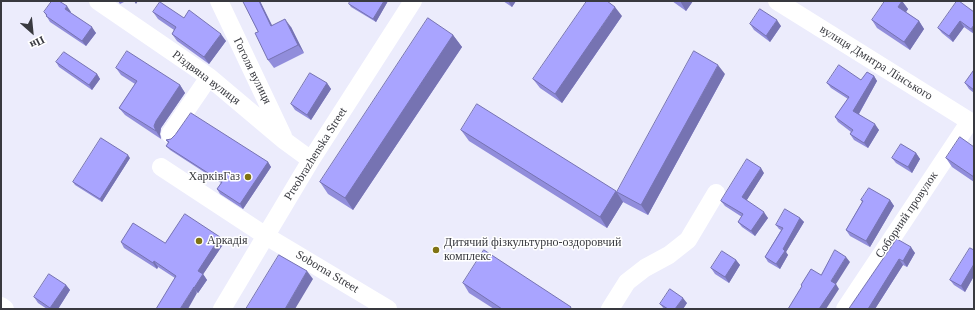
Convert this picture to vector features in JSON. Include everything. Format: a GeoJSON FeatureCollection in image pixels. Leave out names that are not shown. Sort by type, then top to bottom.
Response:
{"type":"FeatureCollection","features":[{"type":"Feature","properties":{"kind":"street","name":"Різдвяна вулиця"},"geometry":{"type":"LineString","coordinates":[[98,1],[209,77],[311,160]]}},
{"type":"Feature","properties":{"kind":"street","name":"Гоголя вулиця"},"geometry":{"type":"LineString","coordinates":[[219,1],[286,141]]}},
{"type":"Feature","properties":{"kind":"street","name":"Preobrazhenska Street"},"geometry":{"type":"LineString","coordinates":[[222,309],[311,160],[413,1]]}},
{"type":"Feature","properties":{"kind":"street","name":"вулиця Дмитра Лінського"},"geometry":{"type":"LineString","coordinates":[[777,1],[972,123]]}},
{"type":"Feature","properties":{"kind":"street"},"geometry":{"type":"LineString","coordinates":[[170,134],[209,77]]}},
{"type":"Feature","properties":{"kind":"street","name":"Соборний провулок"},"geometry":{"type":"LineString","coordinates":[[845,309],[972,123]]}},
{"type":"Feature","properties":{"kind":"street","name":"Soborna Street"},"geometry":{"type":"LineString","coordinates":[[161,167],[266,236],[388,309]]}},
{"type":"Feature","properties":{"kind":"street"},"geometry":{"type":"LineString","coordinates":[[610,309],[628,282],[645,268],[669,256],[688,240],[716,193]]}},
{"type":"Feature","properties":{"kind":"street"},"geometry":{"type":"LineString","coordinates":[[1,306],[5,309]]}},
{"type":"Feature","properties":{"kind":"building"},"geometry":{"type":"Polygon","coordinates":[[[52,1],[59,1],[67,6],[65,9],[92,27],[82,41],[46,16],[47,15],[44,12],[52,1]]]}},
{"type":"Feature","properties":{"kind":"building"},"geometry":{"type":"Polygon","coordinates":[[[243,1],[259,1],[271,26],[285,19],[298,45],[268,60],[255,33],[258,32],[243,1]]]}},
{"type":"Feature","properties":{"kind":"building"},"geometry":{"type":"Polygon","coordinates":[[[350,1],[384,1],[373,19],[349,4],[350,1]]]}},
{"type":"Feature","properties":{"kind":"building"},"geometry":{"type":"Polygon","coordinates":[[[587,1],[607,1],[615,7],[555,94],[533,79],[587,1]]]}},
{"type":"Feature","properties":{"kind":"building"},"geometry":{"type":"Polygon","coordinates":[[[885,1],[902,1],[898,7],[919,21],[904,42],[872,20],[885,1]]]}},
{"type":"Feature","properties":{"kind":"building"},"geometry":{"type":"Polygon","coordinates":[[[957,1],[974,12],[974,25],[971,29],[960,21],[949,36],[938,28],[957,1]]]}},
{"type":"Feature","properties":{"kind":"building"},"geometry":{"type":"Polygon","coordinates":[[[160,2],[184,18],[189,10],[221,34],[204,57],[172,34],[176,27],[153,12],[160,2]]]}},
{"type":"Feature","properties":{"kind":"building"},"geometry":{"type":"Polygon","coordinates":[[[760,9],[777,20],[766,36],[750,24],[760,9]]]}},
{"type":"Feature","properties":{"kind":"building"},"geometry":{"type":"Polygon","coordinates":[[[428,18],[453,35],[345,198],[320,182],[428,18]]]}},
{"type":"Feature","properties":{"kind":"building"},"geometry":{"type":"Polygon","coordinates":[[[127,51],[180,85],[156,121],[154,126],[156,131],[119,108],[137,81],[116,68],[127,51]]]}},
{"type":"Feature","properties":{"kind":"building"},"geometry":{"type":"Polygon","coordinates":[[[694,51],[718,65],[641,205],[617,192],[694,51]]]}},
{"type":"Feature","properties":{"kind":"building"},"geometry":{"type":"Polygon","coordinates":[[[64,52],[97,74],[89,85],[56,62],[64,52]]]}},
{"type":"Feature","properties":{"kind":"building"},"geometry":{"type":"Polygon","coordinates":[[[839,65],[861,80],[867,72],[874,76],[853,111],[875,124],[864,143],[850,134],[853,130],[835,117],[849,97],[827,83],[839,65]]]}},
{"type":"Feature","properties":{"kind":"building"},"geometry":{"type":"Polygon","coordinates":[[[974,70],[974,90],[965,83],[974,70]]]}},
{"type":"Feature","properties":{"kind":"building"},"geometry":{"type":"Polygon","coordinates":[[[310,73],[327,83],[307,115],[291,104],[310,73]]]}},
{"type":"Feature","properties":{"kind":"building"},"geometry":{"type":"Polygon","coordinates":[[[477,104],[616,191],[600,217],[461,130],[477,104]]]}},
{"type":"Feature","properties":{"kind":"building"},"geometry":{"type":"Polygon","coordinates":[[[191,113],[268,162],[240,204],[217,189],[222,182],[166,146],[169,142],[166,140],[171,139],[175,135],[191,113]]]}},
{"type":"Feature","properties":{"kind":"building"},"geometry":{"type":"Polygon","coordinates":[[[960,137],[974,147],[974,177],[946,158],[960,137]]]}},
{"type":"Feature","properties":{"kind":"building"},"geometry":{"type":"Polygon","coordinates":[[[101,138],[128,155],[100,199],[73,182],[101,138]]]}},
{"type":"Feature","properties":{"kind":"building"},"geometry":{"type":"Polygon","coordinates":[[[901,144],[916,153],[908,167],[892,158],[901,144]]]}},
{"type":"Feature","properties":{"kind":"building"},"geometry":{"type":"Polygon","coordinates":[[[747,159],[761,168],[742,197],[764,212],[751,231],[738,222],[743,214],[721,201],[747,159]]]}},
{"type":"Feature","properties":{"kind":"building"},"geometry":{"type":"Polygon","coordinates":[[[869,188],[890,200],[866,241],[846,230],[863,201],[861,200],[869,188]]]}},
{"type":"Feature","properties":{"kind":"building"},"geometry":{"type":"Polygon","coordinates":[[[785,209],[800,218],[783,249],[785,251],[776,264],[765,257],[783,228],[776,225],[785,209]]]}},
{"type":"Feature","properties":{"kind":"building"},"geometry":{"type":"Polygon","coordinates":[[[185,214],[220,237],[198,271],[203,274],[180,309],[156,309],[176,276],[121,242],[133,223],[165,243],[185,214]]]}},
{"type":"Feature","properties":{"kind":"building"},"geometry":{"type":"Polygon","coordinates":[[[897,239],[911,247],[903,261],[899,259],[868,309],[849,309],[897,239]]]}},
{"type":"Feature","properties":{"kind":"building"},"geometry":{"type":"Polygon","coordinates":[[[970,248],[974,250],[974,264],[961,286],[950,280],[970,248]]]}},
{"type":"Feature","properties":{"kind":"building"},"geometry":{"type":"Polygon","coordinates":[[[484,250],[571,307],[570,309],[502,309],[463,283],[484,250]]]}},
{"type":"Feature","properties":{"kind":"building"},"geometry":{"type":"Polygon","coordinates":[[[835,250],[846,257],[831,281],[836,284],[819,309],[788,309],[811,269],[821,275],[835,250]]]}},
{"type":"Feature","properties":{"kind":"building"},"geometry":{"type":"Polygon","coordinates":[[[722,251],[736,260],[725,277],[711,268],[722,251]]]}},
{"type":"Feature","properties":{"kind":"building"},"geometry":{"type":"Polygon","coordinates":[[[279,255],[307,271],[285,309],[246,309],[279,255]]]}},
{"type":"Feature","properties":{"kind":"building"},"geometry":{"type":"Polygon","coordinates":[[[49,274],[66,285],[50,308],[34,297],[49,274]]]}},
{"type":"Feature","properties":{"kind":"building"},"geometry":{"type":"Polygon","coordinates":[[[670,289],[683,298],[675,309],[668,309],[660,304],[670,289]]]}},
{"type":"Feature","properties":{"kind":"place","name":"ХарківГаз"},"geometry":{"type":"Point","coordinates":[248,177]}},
{"type":"Feature","properties":{"kind":"place","name":"Аркадія"},"geometry":{"type":"Point","coordinates":[199,241]}},
{"type":"Feature","properties":{"kind":"place","name":"Дитячий фізкультурно-оздоровчий комплекс"},"geometry":{"type":"Point","coordinates":[436,250]}}]}
